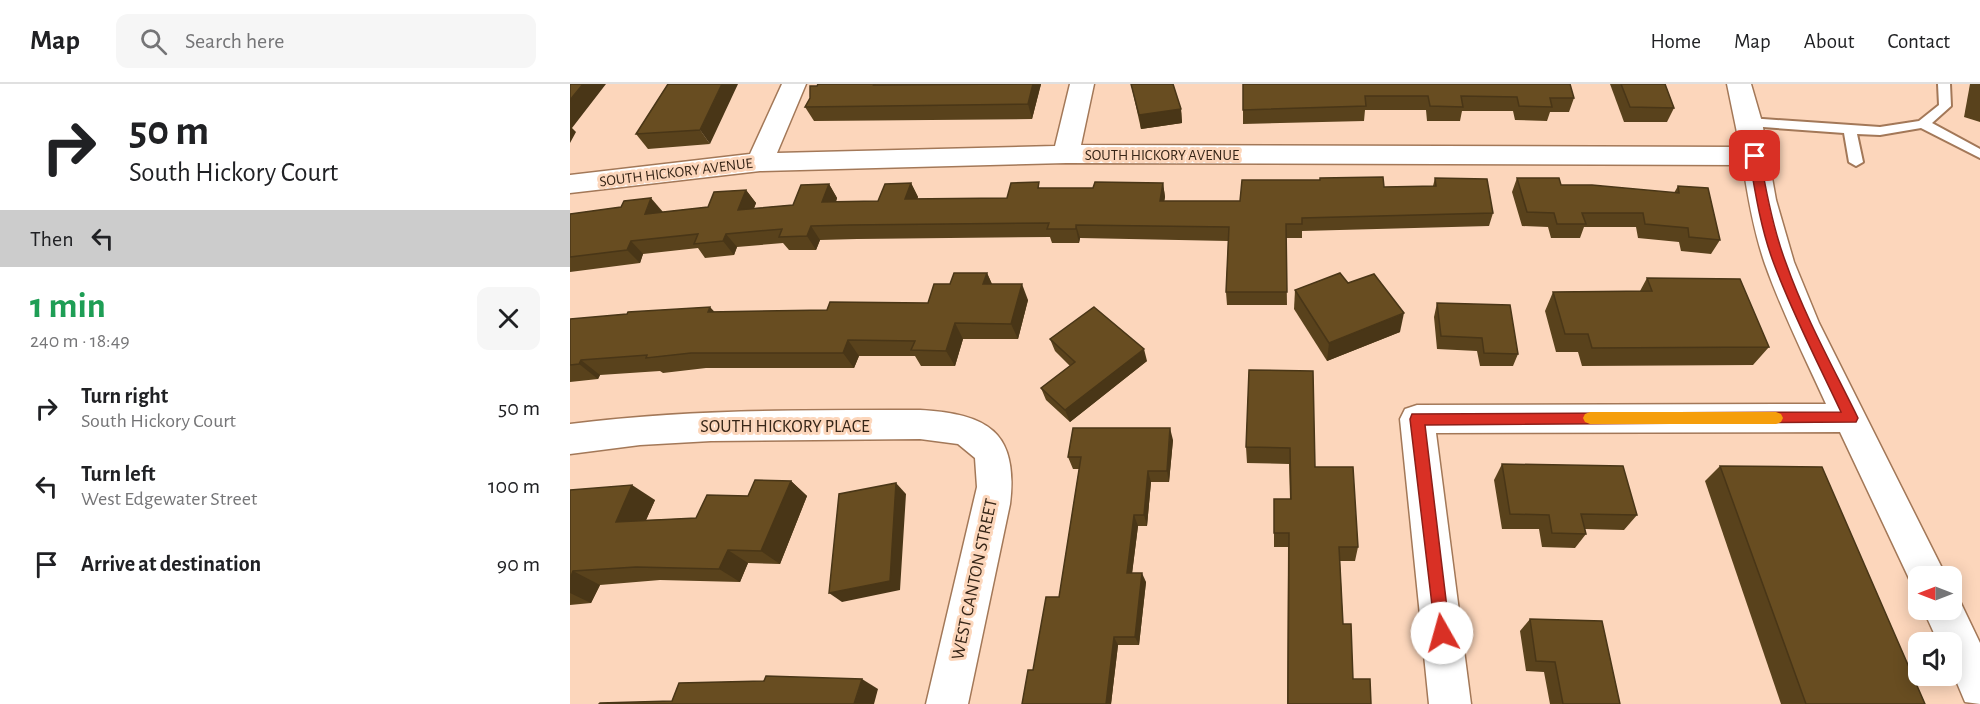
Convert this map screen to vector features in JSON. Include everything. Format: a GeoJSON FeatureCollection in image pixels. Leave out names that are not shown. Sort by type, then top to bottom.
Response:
{"type":"FeatureCollection","features":[{"type":"Feature","properties":{"kind":"street"},"geometry":{"type":"LineString","coordinates":[[760,162],[794,84]]}},
{"type":"Feature","properties":{"kind":"street"},"geometry":{"type":"LineString","coordinates":[[1066,154],[1082,84]]}},
{"type":"Feature","properties":{"kind":"street"},"geometry":{"type":"LineString","coordinates":[[1740,84],[1762,200],[1779,262],[1804,323],[1922,566]]}},
{"type":"Feature","properties":{"kind":"street","name":"SOUTH HICKORY AVENUE"},"geometry":{"type":"LineString","coordinates":[[570,184],[760,162],[1066,154],[1755,156]]}},
{"type":"Feature","properties":{"kind":"street"},"geometry":{"type":"LineString","coordinates":[[1450,704],[1417,419],[1851,418]]}},
{"type":"Feature","properties":{"kind":"street","name":"SOUTH HICKORY PLACE"},"geometry":{"type":"LineString","coordinates":[[570,439],[616,432],[701,426],[939,426],[962,430],[980,439],[992,453]]}},
{"type":"Feature","properties":{"kind":"street","name":"WEST CANTON STREET"},"geometry":{"type":"LineString","coordinates":[[947,704],[992,504],[996,471],[992,453]]}},
{"type":"Feature","properties":{"kind":"street"},"geometry":{"type":"LineString","coordinates":[[1948,620],[1980,687]]}},
{"type":"Feature","properties":{"kind":"lane"},"geometry":{"type":"LineString","coordinates":[[1749,122],[1880,131],[1923,124],[1945,106],[1944,84]]}},
{"type":"Feature","properties":{"kind":"lane"},"geometry":{"type":"LineString","coordinates":[[1923,124],[1980,154]]}},
{"type":"Feature","properties":{"kind":"lane"},"geometry":{"type":"LineString","coordinates":[[1850,129],[1856,162]]}},
{"type":"Feature","properties":{"kind":"building"},"geometry":{"type":"Polygon","coordinates":[[[570,84],[583,84],[570,100],[570,84]]]}},
{"type":"Feature","properties":{"kind":"building"},"geometry":{"type":"Polygon","coordinates":[[[668,84],[722,84],[700,130],[636,134],[668,84]]]}},
{"type":"Feature","properties":{"kind":"building"},"geometry":{"type":"Polygon","coordinates":[[[818,84],[1033,84],[1028,104],[805,107],[810,98],[810,86],[818,84]]]}},
{"type":"Feature","properties":{"kind":"building"},"geometry":{"type":"Polygon","coordinates":[[[1131,84],[1173,84],[1181,109],[1139,115],[1131,84]]]}},
{"type":"Feature","properties":{"kind":"building"},"geometry":{"type":"Polygon","coordinates":[[[1243,84],[1570,84],[1574,98],[1550,98],[1552,107],[1519,106],[1517,97],[1461,96],[1463,107],[1430,106],[1428,96],[1365,96],[1366,106],[1243,110],[1243,84]]]}},
{"type":"Feature","properties":{"kind":"building"},"geometry":{"type":"Polygon","coordinates":[[[1621,84],[1665,84],[1674,108],[1630,107],[1621,84]]]}},
{"type":"Feature","properties":{"kind":"building"},"geometry":{"type":"Polygon","coordinates":[[[1383,177],[1384,187],[1436,186],[1435,178],[1487,179],[1493,213],[1302,218],[1302,224],[1286,224],[1287,292],[1226,292],[1229,227],[1076,225],[1076,229],[1047,229],[1049,223],[811,226],[807,236],[779,237],[782,229],[726,234],[723,241],[694,244],[698,234],[631,241],[627,250],[570,257],[570,214],[621,207],[624,201],[651,198],[645,214],[708,207],[714,192],[746,190],[738,210],[793,205],[801,185],[829,184],[822,202],[878,201],[885,184],[911,183],[905,199],[1007,198],[1011,183],[1039,182],[1038,188],[1093,188],[1095,182],[1163,183],[1160,201],[1240,201],[1242,180],[1383,177]]]}},
{"type":"Feature","properties":{"kind":"building"},"geometry":{"type":"Polygon","coordinates":[[[1517,178],[1559,178],[1561,185],[1592,185],[1679,193],[1678,186],[1708,188],[1720,240],[1689,237],[1688,228],[1645,224],[1643,213],[1582,213],[1586,224],[1557,224],[1554,213],[1527,212],[1517,178]]]}},
{"type":"Feature","properties":{"kind":"building"},"geometry":{"type":"Polygon","coordinates":[[[954,273],[987,273],[983,284],[1022,284],[1011,324],[955,323],[946,351],[911,350],[915,341],[848,340],[843,353],[691,353],[646,358],[647,355],[581,360],[579,364],[570,365],[570,319],[627,314],[628,312],[710,307],[708,312],[827,310],[830,302],[928,303],[934,284],[950,284],[954,273]]]}},
{"type":"Feature","properties":{"kind":"building"},"geometry":{"type":"Polygon","coordinates":[[[1340,273],[1348,283],[1374,274],[1404,313],[1329,343],[1295,290],[1340,273]]]}},
{"type":"Feature","properties":{"kind":"building"},"geometry":{"type":"Polygon","coordinates":[[[1647,278],[1740,279],[1769,347],[1592,348],[1588,334],[1565,334],[1553,292],[1652,291],[1647,278]]]}},
{"type":"Feature","properties":{"kind":"building"},"geometry":{"type":"Polygon","coordinates":[[[1437,303],[1510,305],[1518,354],[1484,353],[1482,338],[1441,336],[1437,303]]]}},
{"type":"Feature","properties":{"kind":"building"},"geometry":{"type":"Polygon","coordinates":[[[1094,307],[1144,349],[1065,410],[1041,388],[1075,362],[1050,339],[1094,307]]]}},
{"type":"Feature","properties":{"kind":"building"},"geometry":{"type":"Polygon","coordinates":[[[1249,370],[1313,371],[1315,467],[1353,467],[1358,547],[1339,547],[1343,624],[1351,624],[1353,679],[1370,679],[1371,704],[1288,704],[1289,533],[1274,533],[1274,499],[1291,499],[1290,448],[1246,447],[1249,370]]]}},
{"type":"Feature","properties":{"kind":"building"},"geometry":{"type":"Polygon","coordinates":[[[1073,428],[1170,428],[1167,471],[1148,471],[1144,515],[1134,515],[1127,573],[1142,573],[1135,637],[1114,637],[1106,704],[1022,704],[1028,670],[1033,670],[1046,597],[1059,597],[1081,457],[1068,457],[1073,428]]]}},
{"type":"Feature","properties":{"kind":"building"},"geometry":{"type":"Polygon","coordinates":[[[1502,464],[1623,466],[1637,515],[1581,514],[1586,534],[1552,533],[1549,515],[1510,514],[1502,464]]]}},
{"type":"Feature","properties":{"kind":"building"},"geometry":{"type":"Polygon","coordinates":[[[1720,466],[1822,467],[1908,665],[1908,686],[1917,686],[1925,704],[1806,704],[1720,466]]]}},
{"type":"Feature","properties":{"kind":"building"},"geometry":{"type":"Polygon","coordinates":[[[755,480],[791,481],[761,551],[728,550],[719,569],[636,567],[573,571],[570,579],[570,490],[632,485],[616,522],[696,518],[707,495],[748,496],[755,480]]]}},
{"type":"Feature","properties":{"kind":"building"},"geometry":{"type":"Polygon","coordinates":[[[896,483],[890,581],[829,593],[839,494],[896,483]]]}},
{"type":"Feature","properties":{"kind":"building"},"geometry":{"type":"Polygon","coordinates":[[[1530,619],[1602,621],[1620,704],[1563,704],[1555,662],[1536,661],[1530,619]]]}},
{"type":"Feature","properties":{"kind":"building"},"geometry":{"type":"Polygon","coordinates":[[[766,676],[862,679],[854,704],[599,704],[672,701],[679,683],[764,681],[766,676]]]}},
{"type":"Feature","properties":{"kind":"slow traffic"},"geometry":{"type":"LineString","coordinates":[[1590,418],[1776,418]]}},
{"type":"Feature","properties":{"kind":"route"},"geometry":{"type":"LineString","coordinates":[[1442,633],[1417,419],[1851,418],[1804,323],[1779,262],[1762,200],[1755,156]]}}]}
